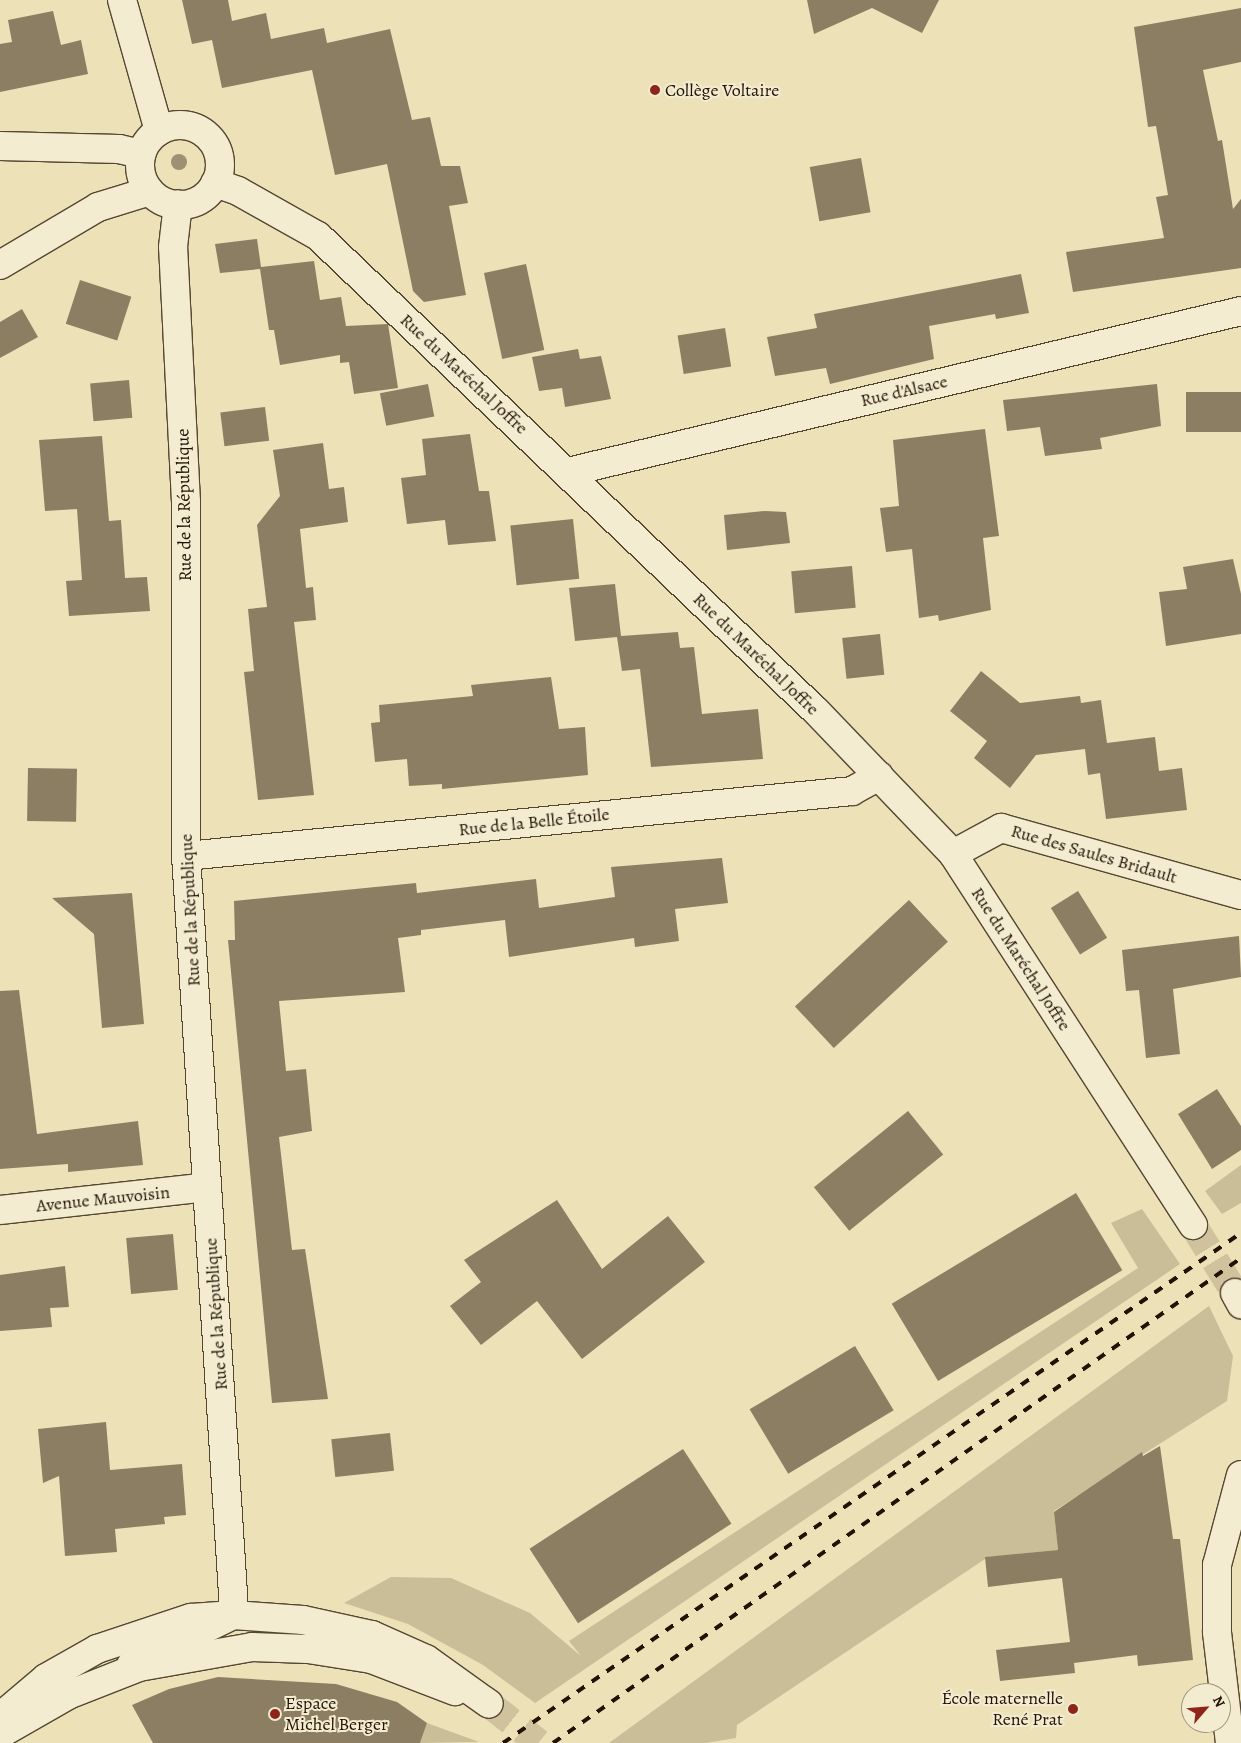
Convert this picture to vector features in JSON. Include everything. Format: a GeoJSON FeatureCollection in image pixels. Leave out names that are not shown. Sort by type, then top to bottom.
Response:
{"type":"FeatureCollection","features":[{"type":"Feature","properties":{"kind":"street"},"geometry":{"type":"LineString","coordinates":[[122,0],[141,81],[159,131]]}},
{"type":"Feature","properties":{"kind":"street"},"geometry":{"type":"LineString","coordinates":[[183,125],[207,135],[219,158],[215,184],[200,199],[178,204],[150,192],[142,180],[141,154],[159,131],[183,125]]}},
{"type":"Feature","properties":{"kind":"street"},"geometry":{"type":"LineString","coordinates":[[0,146],[119,149],[141,154]]}},
{"type":"Feature","properties":{"kind":"street","name":"Rue du Maréchal Joffre"},"geometry":{"type":"LineString","coordinates":[[215,184],[238,191],[318,236],[568,472],[879,776],[953,854],[1193,1225]]}},
{"type":"Feature","properties":{"kind":"street"},"geometry":{"type":"LineString","coordinates":[[0,265],[98,207],[150,192]]}},
{"type":"Feature","properties":{"kind":"street","name":"Rue de la République"},"geometry":{"type":"LineString","coordinates":[[178,204],[173,247],[186,502],[186,856],[233,1554],[233,1615]]}},
{"type":"Feature","properties":{"kind":"street","name":"Rue d'Alsace"},"geometry":{"type":"LineString","coordinates":[[568,472],[1241,311]]}},
{"type":"Feature","properties":{"kind":"street","name":"Rue de la Belle Étoile"},"geometry":{"type":"LineString","coordinates":[[186,856],[852,791],[879,776]]}},
{"type":"Feature","properties":{"kind":"street","name":"Rue des Saules Bridault"},"geometry":{"type":"LineString","coordinates":[[953,854],[1001,828],[1241,894]]}},
{"type":"Feature","properties":{"kind":"street","name":"Avenue Mauvoisin"},"geometry":{"type":"LineString","coordinates":[[0,1210],[207,1187]]}},
{"type":"Feature","properties":{"kind":"street"},"geometry":{"type":"LineString","coordinates":[[1233,1738],[1216,1632],[1217,1565],[1241,1475]]}},
{"type":"Feature","properties":{"kind":"street"},"geometry":{"type":"LineString","coordinates":[[0,1734],[68,1695],[233,1615]]}},
{"type":"Feature","properties":{"kind":"street"},"geometry":{"type":"LineString","coordinates":[[0,1717],[46,1678],[97,1649],[191,1618],[233,1615],[303,1620],[372,1635],[426,1659],[489,1704],[371,1660],[308,1649],[252,1647],[200,1653],[139,1668],[68,1695]]}},
{"type":"Feature","properties":{"kind":"shaded area"},"geometry":{"type":"Polygon","coordinates":[[[1241,1165],[1241,1203],[1222,1214],[1205,1191],[1241,1165]]]}},
{"type":"Feature","properties":{"kind":"shaded area"},"geometry":{"type":"Polygon","coordinates":[[[1142,1209],[1180,1264],[535,1703],[483,1665],[408,1624],[344,1603],[391,1577],[451,1578],[530,1613],[581,1656],[569,1641],[1138,1268],[1111,1223],[1142,1209]]]}},
{"type":"Feature","properties":{"kind":"shaded area"},"geometry":{"type":"Polygon","coordinates":[[[1209,1306],[1233,1356],[1227,1401],[1054,1511],[1058,1550],[988,1557],[737,1725],[736,1738],[706,1743],[609,1743],[1209,1306]]]}},
{"type":"Feature","properties":{"kind":"shaded area"},"geometry":{"type":"Polygon","coordinates":[[[427,1723],[479,1742],[420,1743],[427,1723]]]}},
{"type":"Feature","properties":{"kind":"building"},"geometry":{"type":"Polygon","coordinates":[[[182,0],[228,0],[232,21],[266,13],[271,39],[324,28],[327,43],[390,29],[412,120],[430,117],[441,166],[460,166],[468,203],[449,206],[466,295],[424,302],[413,291],[387,164],[335,175],[312,70],[222,88],[212,40],[192,44],[182,0]]]}},
{"type":"Feature","properties":{"kind":"building"},"geometry":{"type":"Polygon","coordinates":[[[807,0],[939,0],[922,33],[872,8],[814,34],[807,0]]]}},
{"type":"Feature","properties":{"kind":"building"},"geometry":{"type":"Polygon","coordinates":[[[1241,8],[1241,62],[1203,70],[1218,141],[1222,140],[1233,209],[1241,199],[1241,268],[1073,292],[1066,252],[1164,238],[1156,197],[1168,195],[1156,126],[1148,127],[1134,27],[1241,8]]]}},
{"type":"Feature","properties":{"kind":"building"},"geometry":{"type":"Polygon","coordinates":[[[53,11],[61,45],[81,40],[88,74],[0,92],[0,44],[12,42],[8,20],[53,11]]]}},
{"type":"Feature","properties":{"kind":"building"},"geometry":{"type":"Polygon","coordinates":[[[861,158],[871,212],[819,221],[810,167],[861,158]]]}},
{"type":"Feature","properties":{"kind":"building"},"geometry":{"type":"Polygon","coordinates":[[[257,239],[261,267],[314,261],[320,300],[341,297],[346,326],[388,324],[398,388],[354,394],[349,362],[340,363],[340,355],[280,365],[274,330],[269,330],[260,269],[220,273],[215,244],[257,239]]]}},
{"type":"Feature","properties":{"kind":"building"},"geometry":{"type":"Polygon","coordinates":[[[526,264],[544,350],[502,359],[484,273],[526,264]]]}},
{"type":"Feature","properties":{"kind":"building"},"geometry":{"type":"Polygon","coordinates":[[[1021,274],[1029,313],[996,319],[995,314],[929,326],[934,359],[830,384],[826,368],[775,376],[767,337],[817,328],[814,314],[1021,274]]]}},
{"type":"Feature","properties":{"kind":"building"},"geometry":{"type":"Polygon","coordinates":[[[80,280],[131,297],[117,340],[66,324],[80,280]]]}},
{"type":"Feature","properties":{"kind":"building"},"geometry":{"type":"Polygon","coordinates":[[[22,309],[38,337],[0,358],[0,322],[22,309]]]}},
{"type":"Feature","properties":{"kind":"building"},"geometry":{"type":"Polygon","coordinates":[[[725,328],[731,367],[684,374],[678,336],[725,328]]]}},
{"type":"Feature","properties":{"kind":"building"},"geometry":{"type":"Polygon","coordinates":[[[578,349],[580,359],[601,356],[611,399],[565,407],[562,388],[539,391],[532,357],[578,349]]]}},
{"type":"Feature","properties":{"kind":"building"},"geometry":{"type":"Polygon","coordinates":[[[129,380],[132,418],[93,421],[90,383],[129,380]]]}},
{"type":"Feature","properties":{"kind":"building"},"geometry":{"type":"Polygon","coordinates":[[[428,384],[434,416],[386,426],[380,393],[428,384]]]}},
{"type":"Feature","properties":{"kind":"building"},"geometry":{"type":"Polygon","coordinates":[[[1157,384],[1161,426],[1100,438],[1102,449],[1045,456],[1040,427],[1007,431],[1003,400],[1157,384]]]}},
{"type":"Feature","properties":{"kind":"building"},"geometry":{"type":"Polygon","coordinates":[[[1186,392],[1241,392],[1241,432],[1186,432],[1186,392]]]}},
{"type":"Feature","properties":{"kind":"building"},"geometry":{"type":"Polygon","coordinates":[[[265,407],[269,441],[224,446],[220,412],[265,407]]]}},
{"type":"Feature","properties":{"kind":"building"},"geometry":{"type":"Polygon","coordinates":[[[985,429],[999,536],[983,538],[991,610],[939,621],[938,615],[919,618],[912,549],[886,552],[880,508],[899,506],[893,440],[985,429]]]}},
{"type":"Feature","properties":{"kind":"building"},"geometry":{"type":"Polygon","coordinates":[[[470,434],[479,491],[489,491],[496,541],[448,545],[445,520],[407,524],[401,478],[426,475],[422,439],[470,434]]]}},
{"type":"Feature","properties":{"kind":"building"},"geometry":{"type":"Polygon","coordinates":[[[102,436],[109,521],[121,520],[125,578],[147,577],[150,611],[69,616],[66,581],[82,580],[77,509],[45,511],[39,440],[102,436]]]}},
{"type":"Feature","properties":{"kind":"building"},"geometry":{"type":"Polygon","coordinates":[[[323,443],[329,489],[344,487],[348,522],[300,529],[306,588],[313,587],[316,620],[294,622],[314,795],[258,800],[244,672],[254,671],[248,609],[267,607],[257,525],[280,496],[273,450],[323,443]]]}},
{"type":"Feature","properties":{"kind":"building"},"geometry":{"type":"Polygon","coordinates":[[[765,511],[786,512],[790,543],[727,550],[724,515],[765,511]]]}},
{"type":"Feature","properties":{"kind":"building"},"geometry":{"type":"Polygon","coordinates":[[[573,519],[579,579],[517,585],[510,526],[573,519]]]}},
{"type":"Feature","properties":{"kind":"building"},"geometry":{"type":"Polygon","coordinates":[[[1233,559],[1241,594],[1241,634],[1166,646],[1159,592],[1187,589],[1183,567],[1233,559]]]}},
{"type":"Feature","properties":{"kind":"building"},"geometry":{"type":"Polygon","coordinates":[[[852,566],[856,608],[795,613],[791,571],[852,566]]]}},
{"type":"Feature","properties":{"kind":"building"},"geometry":{"type":"Polygon","coordinates":[[[615,584],[621,636],[678,632],[680,648],[694,647],[702,714],[758,709],[763,759],[651,767],[640,669],[622,671],[617,637],[575,641],[569,588],[615,584]]]}},
{"type":"Feature","properties":{"kind":"building"},"geometry":{"type":"Polygon","coordinates":[[[880,634],[884,675],[846,679],[842,638],[880,634]]]}},
{"type":"Feature","properties":{"kind":"building"},"geometry":{"type":"Polygon","coordinates":[[[981,671],[1020,703],[1080,696],[1081,703],[1101,700],[1107,743],[1155,737],[1159,771],[1182,768],[1187,810],[1106,819],[1100,773],[1088,775],[1085,749],[1036,755],[1010,788],[974,758],[987,741],[950,711],[981,671]]]}},
{"type":"Feature","properties":{"kind":"building"},"geometry":{"type":"Polygon","coordinates":[[[551,677],[559,729],[585,727],[588,775],[442,789],[442,784],[409,786],[407,759],[375,762],[371,723],[380,722],[379,705],[473,696],[471,685],[551,677]]]}},
{"type":"Feature","properties":{"kind":"building"},"geometry":{"type":"Polygon","coordinates":[[[28,768],[77,769],[76,822],[27,821],[28,768]]]}},
{"type":"Feature","properties":{"kind":"building"},"geometry":{"type":"Polygon","coordinates":[[[722,858],[728,903],[675,909],[679,941],[635,947],[634,938],[509,957],[505,920],[421,930],[421,935],[398,938],[405,992],[279,1001],[286,1071],[306,1069],[312,1131],[279,1137],[292,1250],[305,1249],[328,1399],[272,1403],[228,940],[235,940],[234,901],[416,883],[417,893],[536,879],[539,908],[615,897],[611,867],[722,858]]]}},
{"type":"Feature","properties":{"kind":"building"},"geometry":{"type":"Polygon","coordinates":[[[1078,891],[1107,938],[1080,955],[1051,908],[1078,891]]]}},
{"type":"Feature","properties":{"kind":"building"},"geometry":{"type":"Polygon","coordinates":[[[132,893],[144,1024],[102,1028],[94,934],[52,898],[132,893]]]}},
{"type":"Feature","properties":{"kind":"building"},"geometry":{"type":"Polygon","coordinates":[[[909,900],[948,942],[834,1048],[795,1006],[909,900]]]}},
{"type":"Feature","properties":{"kind":"building"},"geometry":{"type":"Polygon","coordinates":[[[1239,936],[1241,977],[1173,989],[1180,1054],[1146,1058],[1139,990],[1126,991],[1122,950],[1239,936]]]}},
{"type":"Feature","properties":{"kind":"building"},"geometry":{"type":"Polygon","coordinates":[[[19,990],[37,1134],[138,1121],[143,1165],[68,1172],[68,1164],[0,1169],[0,991],[19,990]]]}},
{"type":"Feature","properties":{"kind":"building"},"geometry":{"type":"Polygon","coordinates":[[[1217,1089],[1241,1126],[1241,1150],[1212,1169],[1178,1114],[1217,1089]]]}},
{"type":"Feature","properties":{"kind":"building"},"geometry":{"type":"Polygon","coordinates":[[[908,1111],[943,1155],[849,1231],[814,1187],[908,1111]]]}},
{"type":"Feature","properties":{"kind":"building"},"geometry":{"type":"Polygon","coordinates":[[[1076,1193],[1122,1270],[938,1381],[892,1304],[1076,1193]]]}},
{"type":"Feature","properties":{"kind":"building"},"geometry":{"type":"Polygon","coordinates":[[[557,1200],[602,1269],[668,1216],[705,1262],[582,1359],[537,1301],[481,1345],[450,1306],[481,1282],[464,1260],[557,1200]]]}},
{"type":"Feature","properties":{"kind":"building"},"geometry":{"type":"Polygon","coordinates":[[[173,1234],[178,1290],[131,1294],[126,1238],[173,1234]]]}},
{"type":"Feature","properties":{"kind":"building"},"geometry":{"type":"Polygon","coordinates":[[[65,1266],[69,1307],[50,1308],[52,1327],[0,1331],[0,1275],[65,1266]]]}},
{"type":"Feature","properties":{"kind":"building"},"geometry":{"type":"Polygon","coordinates":[[[855,1346],[894,1410],[788,1474],[750,1409],[855,1346]]]}},
{"type":"Feature","properties":{"kind":"building"},"geometry":{"type":"Polygon","coordinates":[[[106,1422],[110,1470],[182,1464],[186,1515],[164,1517],[165,1524],[115,1529],[117,1552],[65,1556],[59,1476],[43,1483],[38,1429],[106,1422]]]}},
{"type":"Feature","properties":{"kind":"building"},"geometry":{"type":"Polygon","coordinates":[[[390,1433],[394,1471],[335,1477],[331,1439],[390,1433]]]}},
{"type":"Feature","properties":{"kind":"building"},"geometry":{"type":"Polygon","coordinates":[[[1160,1446],[1173,1539],[1180,1539],[1193,1660],[1138,1666],[1137,1655],[1074,1663],[1075,1673],[1000,1681],[996,1650],[1070,1642],[1062,1578],[988,1587],[985,1557],[1058,1550],[1054,1512],[1142,1452],[1143,1456],[1160,1446]]]}},
{"type":"Feature","properties":{"kind":"building"},"geometry":{"type":"Polygon","coordinates":[[[683,1449],[731,1524],[578,1623],[530,1549],[683,1449]]]}},
{"type":"Feature","properties":{"kind":"building","name":"Espace Michel Berger"},"geometry":{"type":"Polygon","coordinates":[[[218,1677],[336,1684],[397,1702],[427,1723],[420,1743],[153,1743],[132,1705],[169,1689],[218,1677]]]}},
{"type":"Feature","properties":{"kind":"tunnel"},"geometry":{"type":"LineString","coordinates":[[1193,1225],[1235,1293]]}},
{"type":"Feature","properties":{"kind":"tunnel"},"geometry":{"type":"LineString","coordinates":[[489,1704],[539,1743]]}},
{"type":"Feature","properties":{"kind":"railway"},"geometry":{"type":"LineString","coordinates":[[503,1743],[1241,1233]]}},
{"type":"Feature","properties":{"kind":"railway"},"geometry":{"type":"LineString","coordinates":[[553,1743],[1241,1258]]}},
{"type":"Feature","properties":{"kind":"place","name":"Collège Voltaire"},"geometry":{"type":"Point","coordinates":[655,90]}},
{"type":"Feature","properties":{"kind":"place","name":"École maternelle René Prat"},"geometry":{"type":"Point","coordinates":[1073,1709]}},
{"type":"Feature","properties":{"kind":"place","name":"Espace Michel Berger"},"geometry":{"type":"Point","coordinates":[275,1714]}}]}
